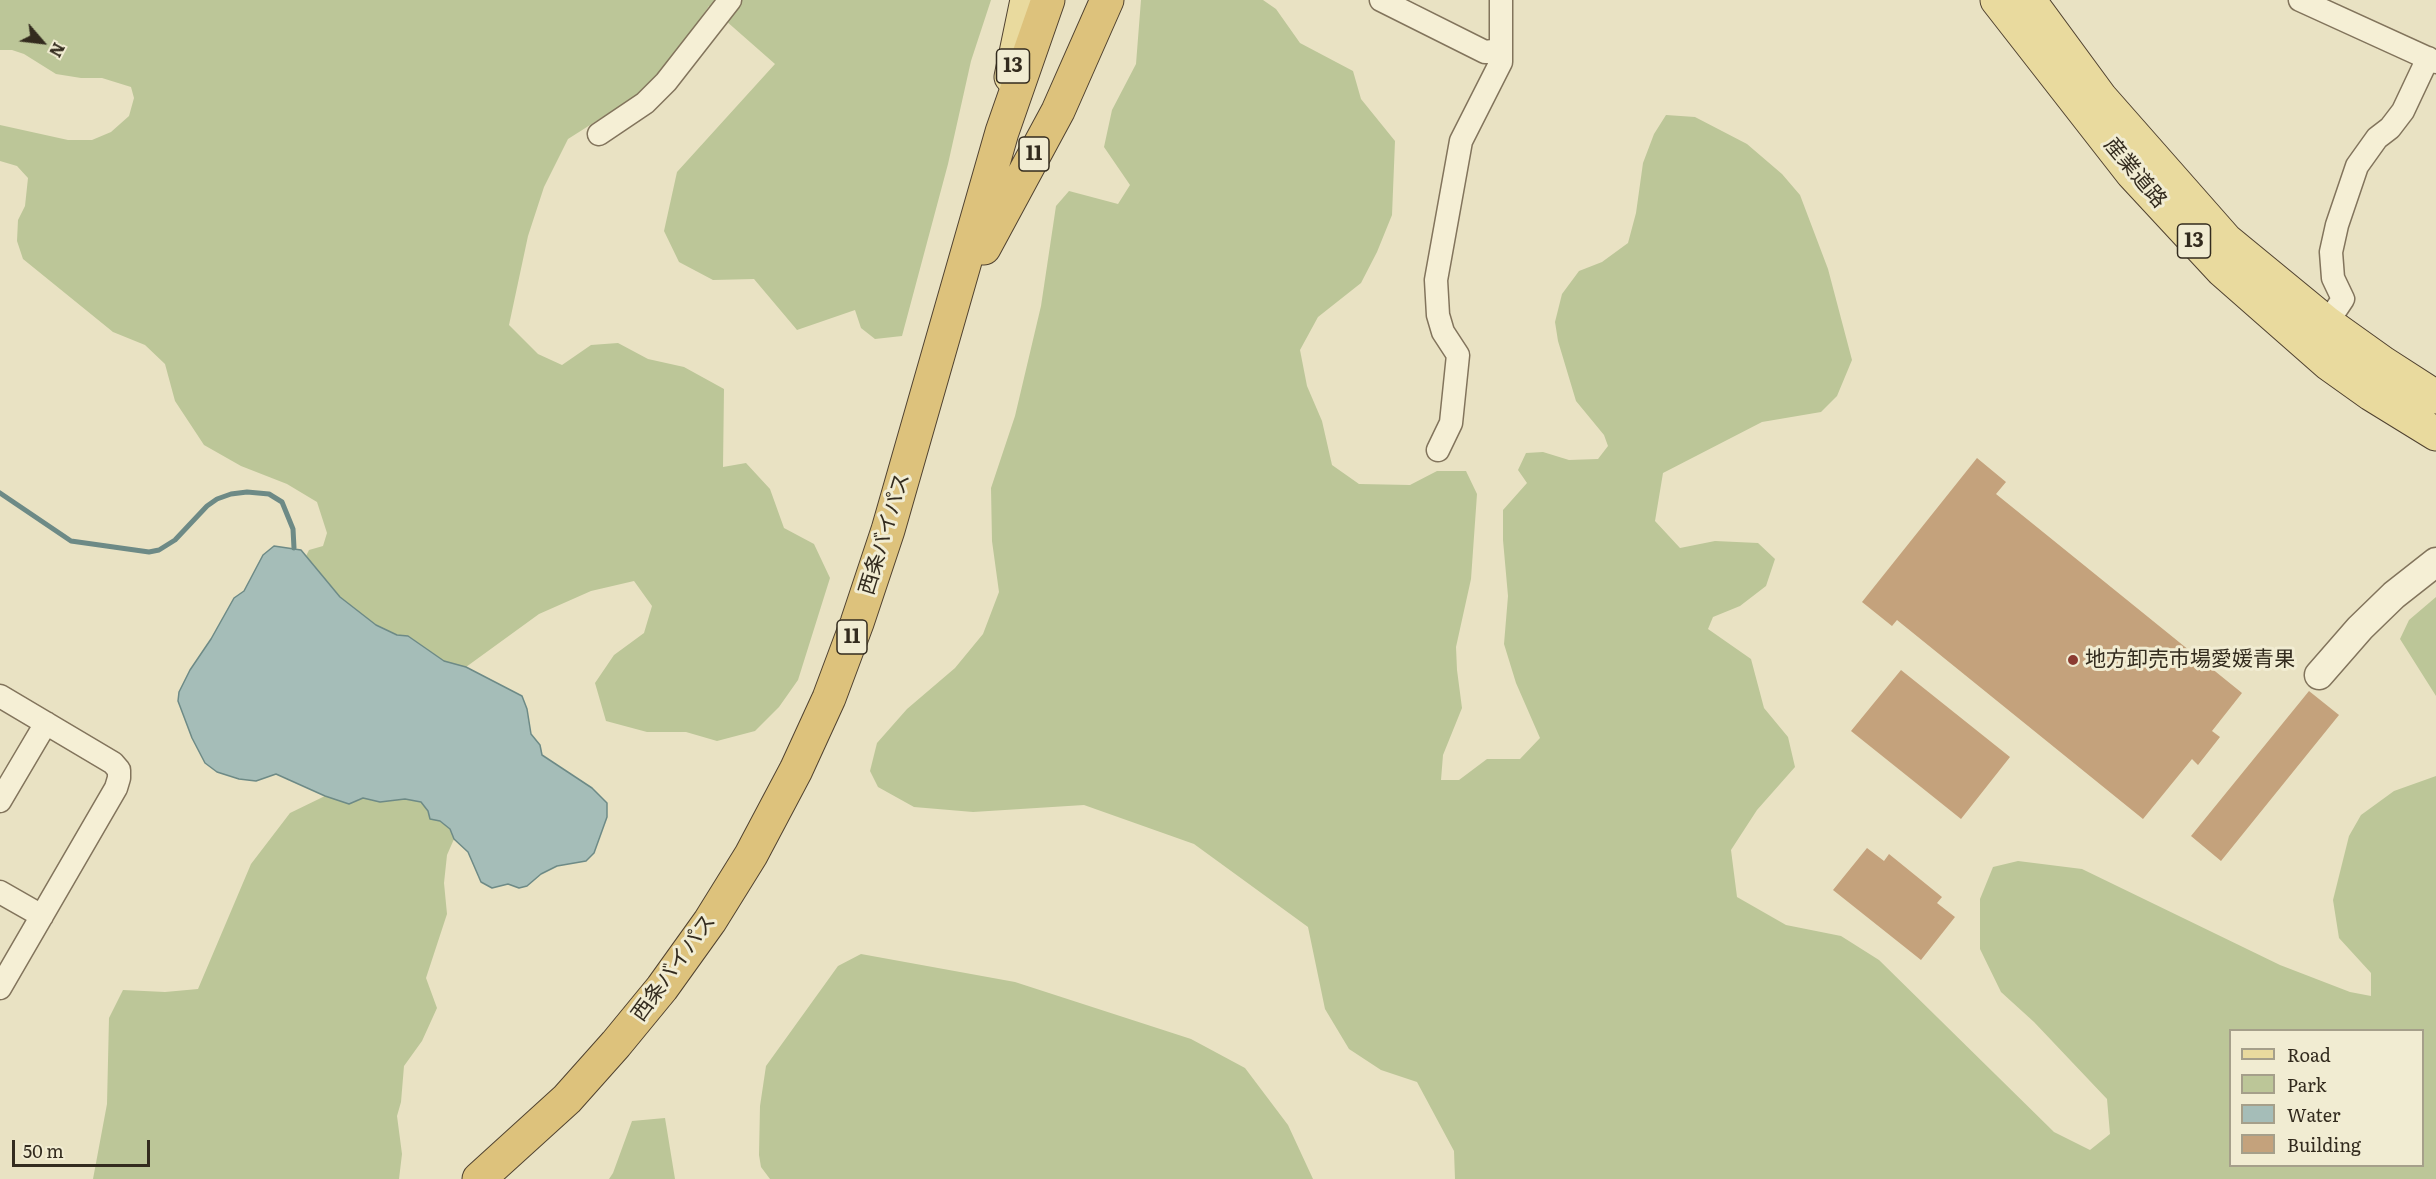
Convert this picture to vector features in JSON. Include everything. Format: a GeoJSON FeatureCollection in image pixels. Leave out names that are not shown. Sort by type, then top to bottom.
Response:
{"type":"FeatureCollection","features":[{"type":"Feature","properties":{"kind":"highway","name":"西条バイパス"},"geometry":{"type":"LineString","coordinates":[[479,1179],[567,1099],[662,988],[710,921],[761,836],[796,770],[829,698],[888,530],[1002,132],[1048,0]]}},
{"type":"Feature","properties":{"kind":"highway","name":"11"},"geometry":{"type":"LineString","coordinates":[[953,304],[1058,111],[1107,0]]}},
{"type":"Feature","properties":{"kind":"main road","name":"13"},"geometry":{"type":"LineString","coordinates":[[1002,132],[1026,0]]}},
{"type":"Feature","properties":{"kind":"main road","name":"産業道路"},"geometry":{"type":"LineString","coordinates":[[1997,0],[2132,173],[2222,270],[2330,364],[2371,394],[2436,434]]}},
{"type":"Feature","properties":{"kind":"main road","name":"産業道路"},"geometry":{"type":"LineString","coordinates":[[2029,0],[2101,98],[2226,240],[2327,323],[2436,397]]}},
{"type":"Feature","properties":{"kind":"street"},"geometry":{"type":"LineString","coordinates":[[599,134],[645,103],[666,82],[730,0]]}},
{"type":"Feature","properties":{"kind":"street"},"geometry":{"type":"LineString","coordinates":[[1382,0],[1485,52],[1501,50]]}},
{"type":"Feature","properties":{"kind":"street"},"geometry":{"type":"LineString","coordinates":[[1437,450],[1451,423],[1458,354],[1441,324],[1436,297],[1436,280],[1461,141],[1501,62],[1501,0]]}},
{"type":"Feature","properties":{"kind":"street"},"geometry":{"type":"LineString","coordinates":[[2308,2],[2432,60],[2403,111],[2390,128],[2377,138],[2357,166],[2337,225],[2331,252],[2333,278],[2343,298],[2327,323]]}},
{"type":"Feature","properties":{"kind":"street"},"geometry":{"type":"LineString","coordinates":[[2319,675],[2368,620],[2417,575],[2436,562]]}},
{"type":"Feature","properties":{"kind":"street"},"geometry":{"type":"LineString","coordinates":[[0,696],[113,763],[119,770],[116,788],[0,988]]}},
{"type":"Feature","properties":{"kind":"street"},"geometry":{"type":"LineString","coordinates":[[0,801],[46,723]]}},
{"type":"Feature","properties":{"kind":"street"},"geometry":{"type":"LineString","coordinates":[[0,892],[42,916]]}},
{"type":"Feature","properties":{"kind":"green space"},"geometry":{"type":"Polygon","coordinates":[[[0,0],[991,0],[971,61],[948,164],[902,336],[875,339],[861,328],[855,310],[797,330],[754,279],[713,280],[679,262],[664,231],[677,172],[775,64],[709,6],[657,77],[639,94],[568,139],[544,187],[528,236],[509,325],[538,354],[562,365],[591,345],[618,343],[648,359],[684,367],[724,389],[723,467],[746,463],[770,489],[784,528],[814,544],[830,578],[798,680],[779,707],[755,731],[717,741],[686,732],[647,732],[606,721],[595,683],[614,655],[644,633],[652,606],[634,581],[591,591],[539,614],[466,667],[444,661],[408,636],[397,635],[376,625],[340,597],[306,556],[309,550],[323,546],[327,533],[317,502],[287,484],[241,466],[204,445],[175,401],[165,364],[145,345],[113,332],[23,259],[17,241],[18,220],[25,206],[28,178],[17,166],[0,161],[0,125],[68,140],[92,140],[111,132],[129,116],[134,98],[131,87],[102,78],[81,78],[56,74],[24,54],[12,50],[0,50],[0,0]]]}},
{"type":"Feature","properties":{"kind":"green space"},"geometry":{"type":"Polygon","coordinates":[[[1141,0],[1263,0],[1276,9],[1300,43],[1353,71],[1361,99],[1395,141],[1392,215],[1377,252],[1361,283],[1318,317],[1300,350],[1307,386],[1322,421],[1332,465],[1359,484],[1410,485],[1437,471],[1466,471],[1477,494],[1471,579],[1456,647],[1462,708],[1443,755],[1441,780],[1459,780],[1487,759],[1520,759],[1540,738],[1516,683],[1504,644],[1508,596],[1503,510],[1527,483],[1518,470],[1526,453],[1543,452],[1569,460],[1598,459],[1608,446],[1604,435],[1576,401],[1558,341],[1555,322],[1562,294],[1579,271],[1602,262],[1628,243],[1636,213],[1643,163],[1654,134],[1666,115],[1695,117],[1747,144],[1782,174],[1800,195],[1828,269],[1852,360],[1837,396],[1821,412],[1762,422],[1663,473],[1655,521],[1680,548],[1715,541],[1758,543],[1775,559],[1766,586],[1740,606],[1713,617],[1708,629],[1751,659],[1764,708],[1788,737],[1795,767],[1757,810],[1731,850],[1737,897],[1786,925],[1841,936],[1879,960],[2054,1132],[2090,1150],[2110,1134],[2107,1099],[2034,1022],[2001,992],[1980,949],[1980,899],[1993,867],[2018,861],[2082,869],[2280,965],[2350,992],[2371,996],[2371,973],[2339,938],[2333,900],[2349,836],[2361,815],[2394,791],[2436,776],[2436,1179],[1455,1179],[1454,1151],[1417,1082],[1381,1070],[1349,1049],[1325,1009],[1308,927],[1194,844],[1084,805],[973,812],[914,807],[878,787],[870,771],[877,743],[907,709],[955,668],[983,634],[999,592],[992,541],[991,488],[1015,416],[1041,306],[1056,206],[1069,191],[1118,204],[1130,185],[1104,147],[1112,110],[1136,64],[1141,0]]]}},
{"type":"Feature","properties":{"kind":"green space"},"geometry":{"type":"Polygon","coordinates":[[[2436,597],[2436,696],[2400,639],[2409,620],[2436,597]]]}},
{"type":"Feature","properties":{"kind":"green space"},"geometry":{"type":"Polygon","coordinates":[[[325,796],[349,804],[362,798],[380,802],[405,799],[421,802],[428,811],[430,819],[440,821],[450,829],[454,839],[447,855],[444,883],[447,914],[426,978],[437,1008],[422,1041],[404,1066],[401,1102],[397,1116],[402,1154],[399,1179],[93,1179],[107,1104],[109,1018],[123,990],[165,992],[198,989],[251,864],[290,813],[325,796]]]}},
{"type":"Feature","properties":{"kind":"green space"},"geometry":{"type":"Polygon","coordinates":[[[861,954],[1015,982],[1191,1039],[1245,1068],[1288,1125],[1313,1179],[770,1179],[761,1167],[759,1155],[760,1106],[766,1066],[838,966],[861,954]]]}},
{"type":"Feature","properties":{"kind":"green space"},"geometry":{"type":"Polygon","coordinates":[[[665,1118],[675,1179],[609,1179],[632,1121],[665,1118]]]}},
{"type":"Feature","properties":{"kind":"water"},"geometry":{"type":"Polygon","coordinates":[[[274,546],[301,550],[340,597],[376,625],[397,635],[408,636],[444,661],[466,667],[522,696],[527,709],[531,734],[540,745],[542,755],[592,788],[607,803],[607,817],[594,853],[586,861],[557,866],[541,874],[527,886],[519,888],[508,884],[492,888],[481,882],[468,852],[454,839],[450,829],[440,821],[430,819],[428,811],[421,802],[405,799],[380,802],[363,798],[349,804],[276,774],[256,781],[239,779],[217,772],[205,763],[192,738],[178,701],[179,692],[234,598],[244,591],[263,555],[274,546]]]}},
{"type":"Feature","properties":{"kind":"building","name":"地方卸売市場愛媛青果"},"geometry":{"type":"Polygon","coordinates":[[[1977,458],[2006,482],[1996,494],[2242,693],[2212,731],[2220,737],[2198,765],[2192,759],[2143,819],[1897,620],[1892,626],[1862,602],[1977,458]]]}},
{"type":"Feature","properties":{"kind":"building"},"geometry":{"type":"Polygon","coordinates":[[[1901,670],[2010,757],[1961,819],[1851,731],[1901,670]]]}},
{"type":"Feature","properties":{"kind":"building"},"geometry":{"type":"Polygon","coordinates":[[[2309,691],[2339,715],[2221,861],[2191,836],[2309,691]]]}},
{"type":"Feature","properties":{"kind":"building"},"geometry":{"type":"Polygon","coordinates":[[[1867,848],[1884,861],[1889,854],[1942,897],[1937,903],[1955,917],[1921,960],[1833,890],[1867,848]]]}},
{"type":"Feature","properties":{"kind":"waterway"},"geometry":{"type":"LineString","coordinates":[[0,493],[71,541],[149,552],[159,550],[175,540],[207,506],[217,499],[247,492],[269,494],[282,502],[293,529],[294,548]]}},
{"type":"Feature","properties":{"kind":"place","name":"地方卸売市場愛媛青果"},"geometry":{"type":"Point","coordinates":[2073,660]}}]}
